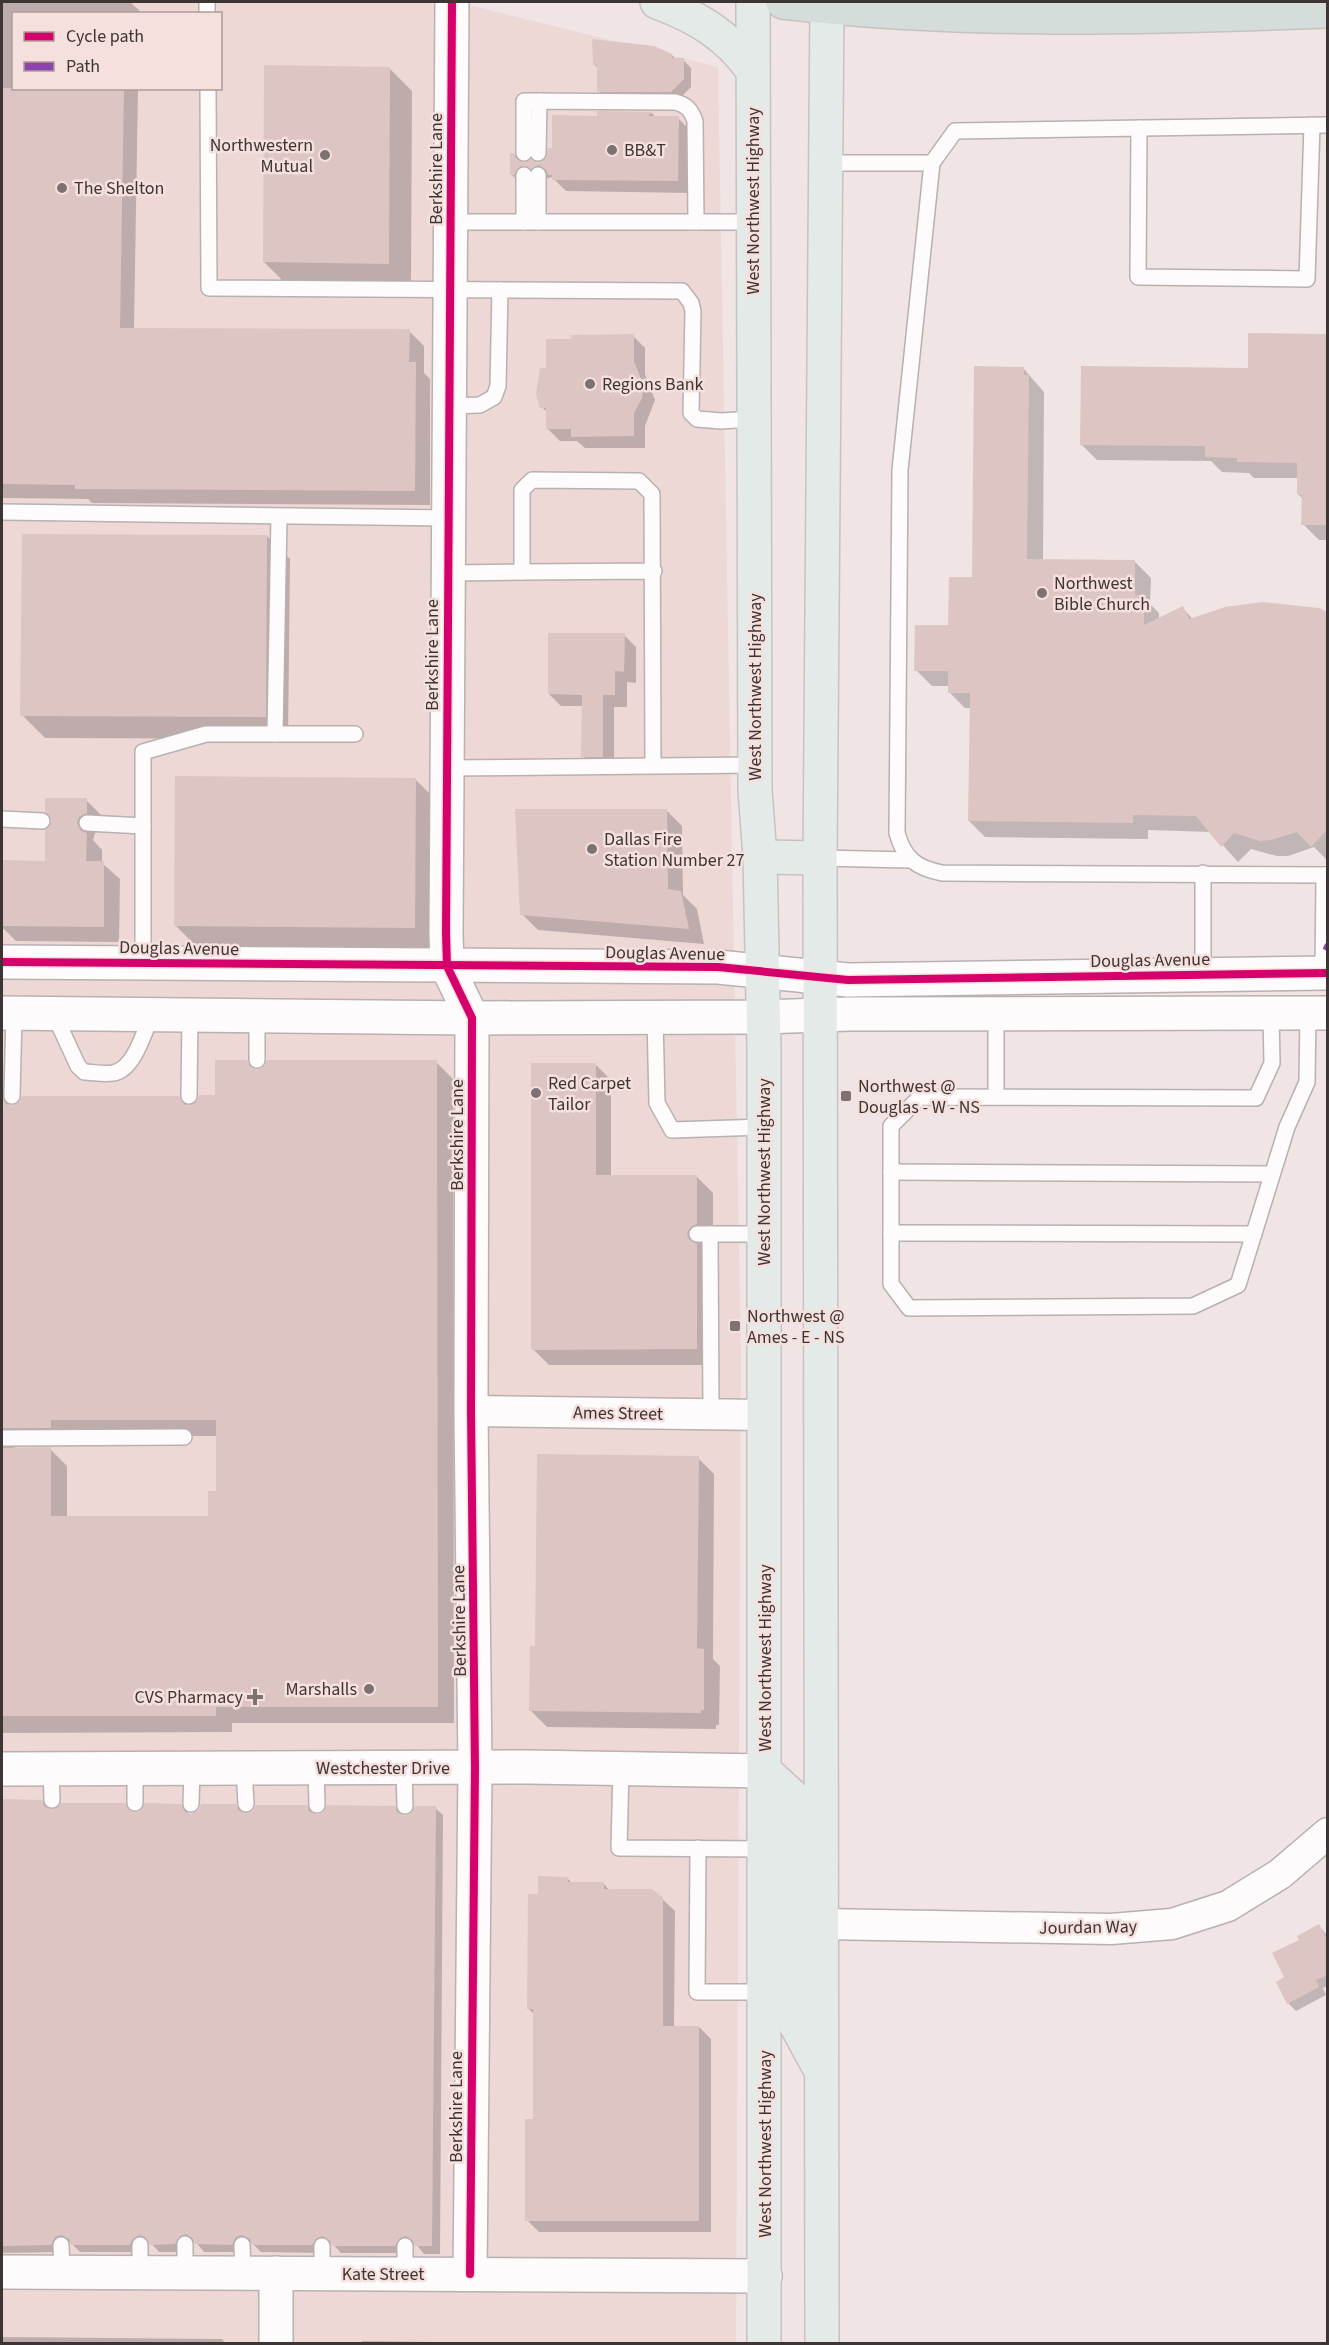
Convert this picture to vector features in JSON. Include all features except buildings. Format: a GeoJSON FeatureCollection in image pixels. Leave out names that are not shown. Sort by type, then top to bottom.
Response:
{"type":"FeatureCollection","features":[{"type":"Feature","properties":{"kind":"highway"},"geometry":{"type":"LineString","coordinates":[[783,2],[1024,18],[1328,11]]}},
{"type":"Feature","properties":{"kind":"main road"},"geometry":{"type":"LineString","coordinates":[[657,2],[692,15],[740,52],[753,71]]}},
{"type":"Feature","properties":{"kind":"main road","name":"West Northwest Highway"},"geometry":{"type":"LineString","coordinates":[[753,2],[755,765],[760,857],[765,1415],[764,2343]]}},
{"type":"Feature","properties":{"kind":"main road"},"geometry":{"type":"LineString","coordinates":[[822,2343],[820,858],[827,4]]}},
{"type":"Feature","properties":{"kind":"main road"},"geometry":{"type":"LineString","coordinates":[[760,857],[820,858]]}},
{"type":"Feature","properties":{"kind":"main road"},"geometry":{"type":"LineString","coordinates":[[765,1772],[792,1796],[795,1809],[795,2023],[822,2073]]}},
{"type":"Feature","properties":{"kind":"street","name":"Berkshire Lane"},"geometry":{"type":"LineString","coordinates":[[452,2],[446,768],[447,966],[472,1018],[471,1411],[475,1768],[470,2274]]}},
{"type":"Feature","properties":{"kind":"street","name":"Douglas Avenue"},"geometry":{"type":"LineString","coordinates":[[2,962],[718,967],[862,980],[1325,973]]}},
{"type":"Feature","properties":{"kind":"street"},"geometry":{"type":"LineString","coordinates":[[190,963],[190,1015]]}},
{"type":"Feature","properties":{"kind":"street"},"geometry":{"type":"LineString","coordinates":[[257,1015],[258,965]]}},
{"type":"Feature","properties":{"kind":"street"},"geometry":{"type":"LineString","coordinates":[[8,1013],[472,1018],[996,1013],[1318,1013]]}},
{"type":"Feature","properties":{"kind":"street","name":"Ames Street"},"geometry":{"type":"LineString","coordinates":[[471,1411],[765,1415]]}},
{"type":"Feature","properties":{"kind":"street","name":"Westchester Drive"},"geometry":{"type":"LineString","coordinates":[[2,1769],[51,1784],[135,1769],[475,1768],[765,1772]]}},
{"type":"Feature","properties":{"kind":"street","name":"Jourdan Way"},"geometry":{"type":"LineString","coordinates":[[822,1924],[1111,1929],[1172,1924],[1228,1906],[1280,1874],[1328,1833]]}},
{"type":"Feature","properties":{"kind":"street","name":"Kate Street"},"geometry":{"type":"LineString","coordinates":[[2,2272],[61,2259],[185,2258],[243,2259],[276,2273],[322,2259],[405,2260],[470,2274],[765,2276]]}},
{"type":"Feature","properties":{"kind":"street"},"geometry":{"type":"LineString","coordinates":[[276,2273],[276,2343]]}},
{"type":"Feature","properties":{"kind":"lane"},"geometry":{"type":"LineString","coordinates":[[208,90],[209,288],[682,291],[688,297],[693,311],[691,412],[697,419],[705,420],[753,419]]}},
{"type":"Feature","properties":{"kind":"lane"},"geometry":{"type":"LineString","coordinates":[[531,153],[524,101],[675,102],[684,104],[691,110],[695,121],[696,222]]}},
{"type":"Feature","properties":{"kind":"lane"},"geometry":{"type":"LineString","coordinates":[[1138,128],[1138,278],[1307,279],[1320,125],[955,131],[932,163],[900,470],[897,833],[901,847],[909,860],[924,869],[942,873],[1326,875],[1325,973]]}},
{"type":"Feature","properties":{"kind":"lane"},"geometry":{"type":"LineString","coordinates":[[825,163],[932,163]]}},
{"type":"Feature","properties":{"kind":"lane"},"geometry":{"type":"LineString","coordinates":[[531,175],[531,222]]}},
{"type":"Feature","properties":{"kind":"lane"},"geometry":{"type":"LineString","coordinates":[[450,222],[752,222]]}},
{"type":"Feature","properties":{"kind":"lane"},"geometry":{"type":"LineString","coordinates":[[449,406],[480,405],[494,397],[498,386],[500,290]]}},
{"type":"Feature","properties":{"kind":"lane"},"geometry":{"type":"LineString","coordinates":[[522,572],[522,490],[532,480],[639,480],[652,494],[653,765]]}},
{"type":"Feature","properties":{"kind":"lane"},"geometry":{"type":"LineString","coordinates":[[2,512],[448,518]]}},
{"type":"Feature","properties":{"kind":"lane"},"geometry":{"type":"LineString","coordinates":[[275,734],[279,516]]}},
{"type":"Feature","properties":{"kind":"lane"},"geometry":{"type":"LineString","coordinates":[[448,573],[654,571]]}},
{"type":"Feature","properties":{"kind":"lane"},"geometry":{"type":"LineString","coordinates":[[142,963],[143,752],[206,734],[355,734]]}},
{"type":"Feature","properties":{"kind":"lane"},"geometry":{"type":"LineString","coordinates":[[446,768],[755,765]]}},
{"type":"Feature","properties":{"kind":"lane"},"geometry":{"type":"LineString","coordinates":[[2,819],[42,821]]}},
{"type":"Feature","properties":{"kind":"lane"},"geometry":{"type":"LineString","coordinates":[[87,823],[143,826]]}},
{"type":"Feature","properties":{"kind":"lane"},"geometry":{"type":"LineString","coordinates":[[820,858],[909,860]]}},
{"type":"Feature","properties":{"kind":"lane"},"geometry":{"type":"LineString","coordinates":[[1203,873],[1203,974]]}},
{"type":"Feature","properties":{"kind":"lane"},"geometry":{"type":"LineString","coordinates":[[8,1013],[12,1095]]}},
{"type":"Feature","properties":{"kind":"lane"},"geometry":{"type":"LineString","coordinates":[[996,1013],[996,1097]]}},
{"type":"Feature","properties":{"kind":"lane"},"geometry":{"type":"LineString","coordinates":[[1270,1014],[1272,1062],[1256,1098],[920,1097],[891,1126],[891,1284],[909,1308],[1193,1306],[1238,1285],[1287,1127],[1307,1082],[1318,1013]]}},
{"type":"Feature","properties":{"kind":"lane"},"geometry":{"type":"LineString","coordinates":[[54,1014],[78,1066],[84,1072],[114,1073],[124,1069],[152,1014]]}},
{"type":"Feature","properties":{"kind":"lane"},"geometry":{"type":"LineString","coordinates":[[189,1095],[190,1015]]}},
{"type":"Feature","properties":{"kind":"lane"},"geometry":{"type":"LineString","coordinates":[[257,1015],[257,1060]]}},
{"type":"Feature","properties":{"kind":"lane"},"geometry":{"type":"LineString","coordinates":[[655,1017],[657,1103],[672,1130],[763,1127]]}},
{"type":"Feature","properties":{"kind":"lane"},"geometry":{"type":"LineString","coordinates":[[891,1172],[1272,1174]]}},
{"type":"Feature","properties":{"kind":"lane"},"geometry":{"type":"LineString","coordinates":[[891,1233],[1254,1234]]}},
{"type":"Feature","properties":{"kind":"lane"},"geometry":{"type":"LineString","coordinates":[[711,1414],[704,1234],[764,1234]]}},
{"type":"Feature","properties":{"kind":"lane"},"geometry":{"type":"LineString","coordinates":[[2,1438],[184,1437]]}},
{"type":"Feature","properties":{"kind":"lane"},"geometry":{"type":"LineString","coordinates":[[316,1768],[317,1805]]}},
{"type":"Feature","properties":{"kind":"lane"},"geometry":{"type":"LineString","coordinates":[[404,1768],[405,1806]]}},
{"type":"Feature","properties":{"kind":"lane"},"geometry":{"type":"LineString","coordinates":[[135,1769],[135,1803]]}},
{"type":"Feature","properties":{"kind":"lane"},"geometry":{"type":"LineString","coordinates":[[244,1769],[246,1804]]}},
{"type":"Feature","properties":{"kind":"lane"},"geometry":{"type":"LineString","coordinates":[[621,1769],[619,1848],[765,1849]]}},
{"type":"Feature","properties":{"kind":"lane"},"geometry":{"type":"LineString","coordinates":[[191,1804],[192,1770]]}},
{"type":"Feature","properties":{"kind":"lane"},"geometry":{"type":"LineString","coordinates":[[698,1848],[697,1992],[765,1992]]}},
{"type":"Feature","properties":{"kind":"shaded area"},"geometry":{"type":"Polygon","coordinates":[[[2,2],[457,2],[718,67],[741,1358],[736,2343],[2,2344],[2,2]]]}},
{"type":"Feature","properties":{"kind":"marked path"},"geometry":{"type":"LineString","coordinates":[[1324,946],[1328,948]]}},
{"type":"Feature","properties":{"kind":"cycle path"},"geometry":{"type":"LineString","coordinates":[[452,2],[446,933],[447,966],[472,1018],[471,1411],[475,1768],[470,2274]]}},
{"type":"Feature","properties":{"kind":"cycle path"},"geometry":{"type":"LineString","coordinates":[[2,962],[718,967],[848,980],[1328,973]]}},
{"type":"Feature","properties":{"kind":"place","name":"BB&T"},"geometry":{"type":"Point","coordinates":[612,150]}},
{"type":"Feature","properties":{"kind":"place","name":"Northwestern Mutual"},"geometry":{"type":"Point","coordinates":[325,155]}},
{"type":"Feature","properties":{"kind":"place","name":"The Shelton"},"geometry":{"type":"Point","coordinates":[62,188]}},
{"type":"Feature","properties":{"kind":"place","name":"Regions Bank"},"geometry":{"type":"Point","coordinates":[590,384]}},
{"type":"Feature","properties":{"kind":"place","name":"Northwest Bible Church"},"geometry":{"type":"Point","coordinates":[1042,593]}},
{"type":"Feature","properties":{"kind":"place","name":"Dallas Fire Station Number 27"},"geometry":{"type":"Point","coordinates":[592,849]}},
{"type":"Feature","properties":{"kind":"place","name":"Red Carpet Tailor"},"geometry":{"type":"Point","coordinates":[536,1093]}},
{"type":"Feature","properties":{"kind":"place","name":"Northwest @ Douglas - W - NS"},"geometry":{"type":"Point","coordinates":[846,1096]}},
{"type":"Feature","properties":{"kind":"place","name":"Northwest @ Ames - E - NS"},"geometry":{"type":"Point","coordinates":[735,1326]}},
{"type":"Feature","properties":{"kind":"place","name":"Marshalls"},"geometry":{"type":"Point","coordinates":[369,1689]}},
{"type":"Feature","properties":{"kind":"place","name":"CVS Pharmacy"},"geometry":{"type":"Point","coordinates":[255,1697]}}]}
